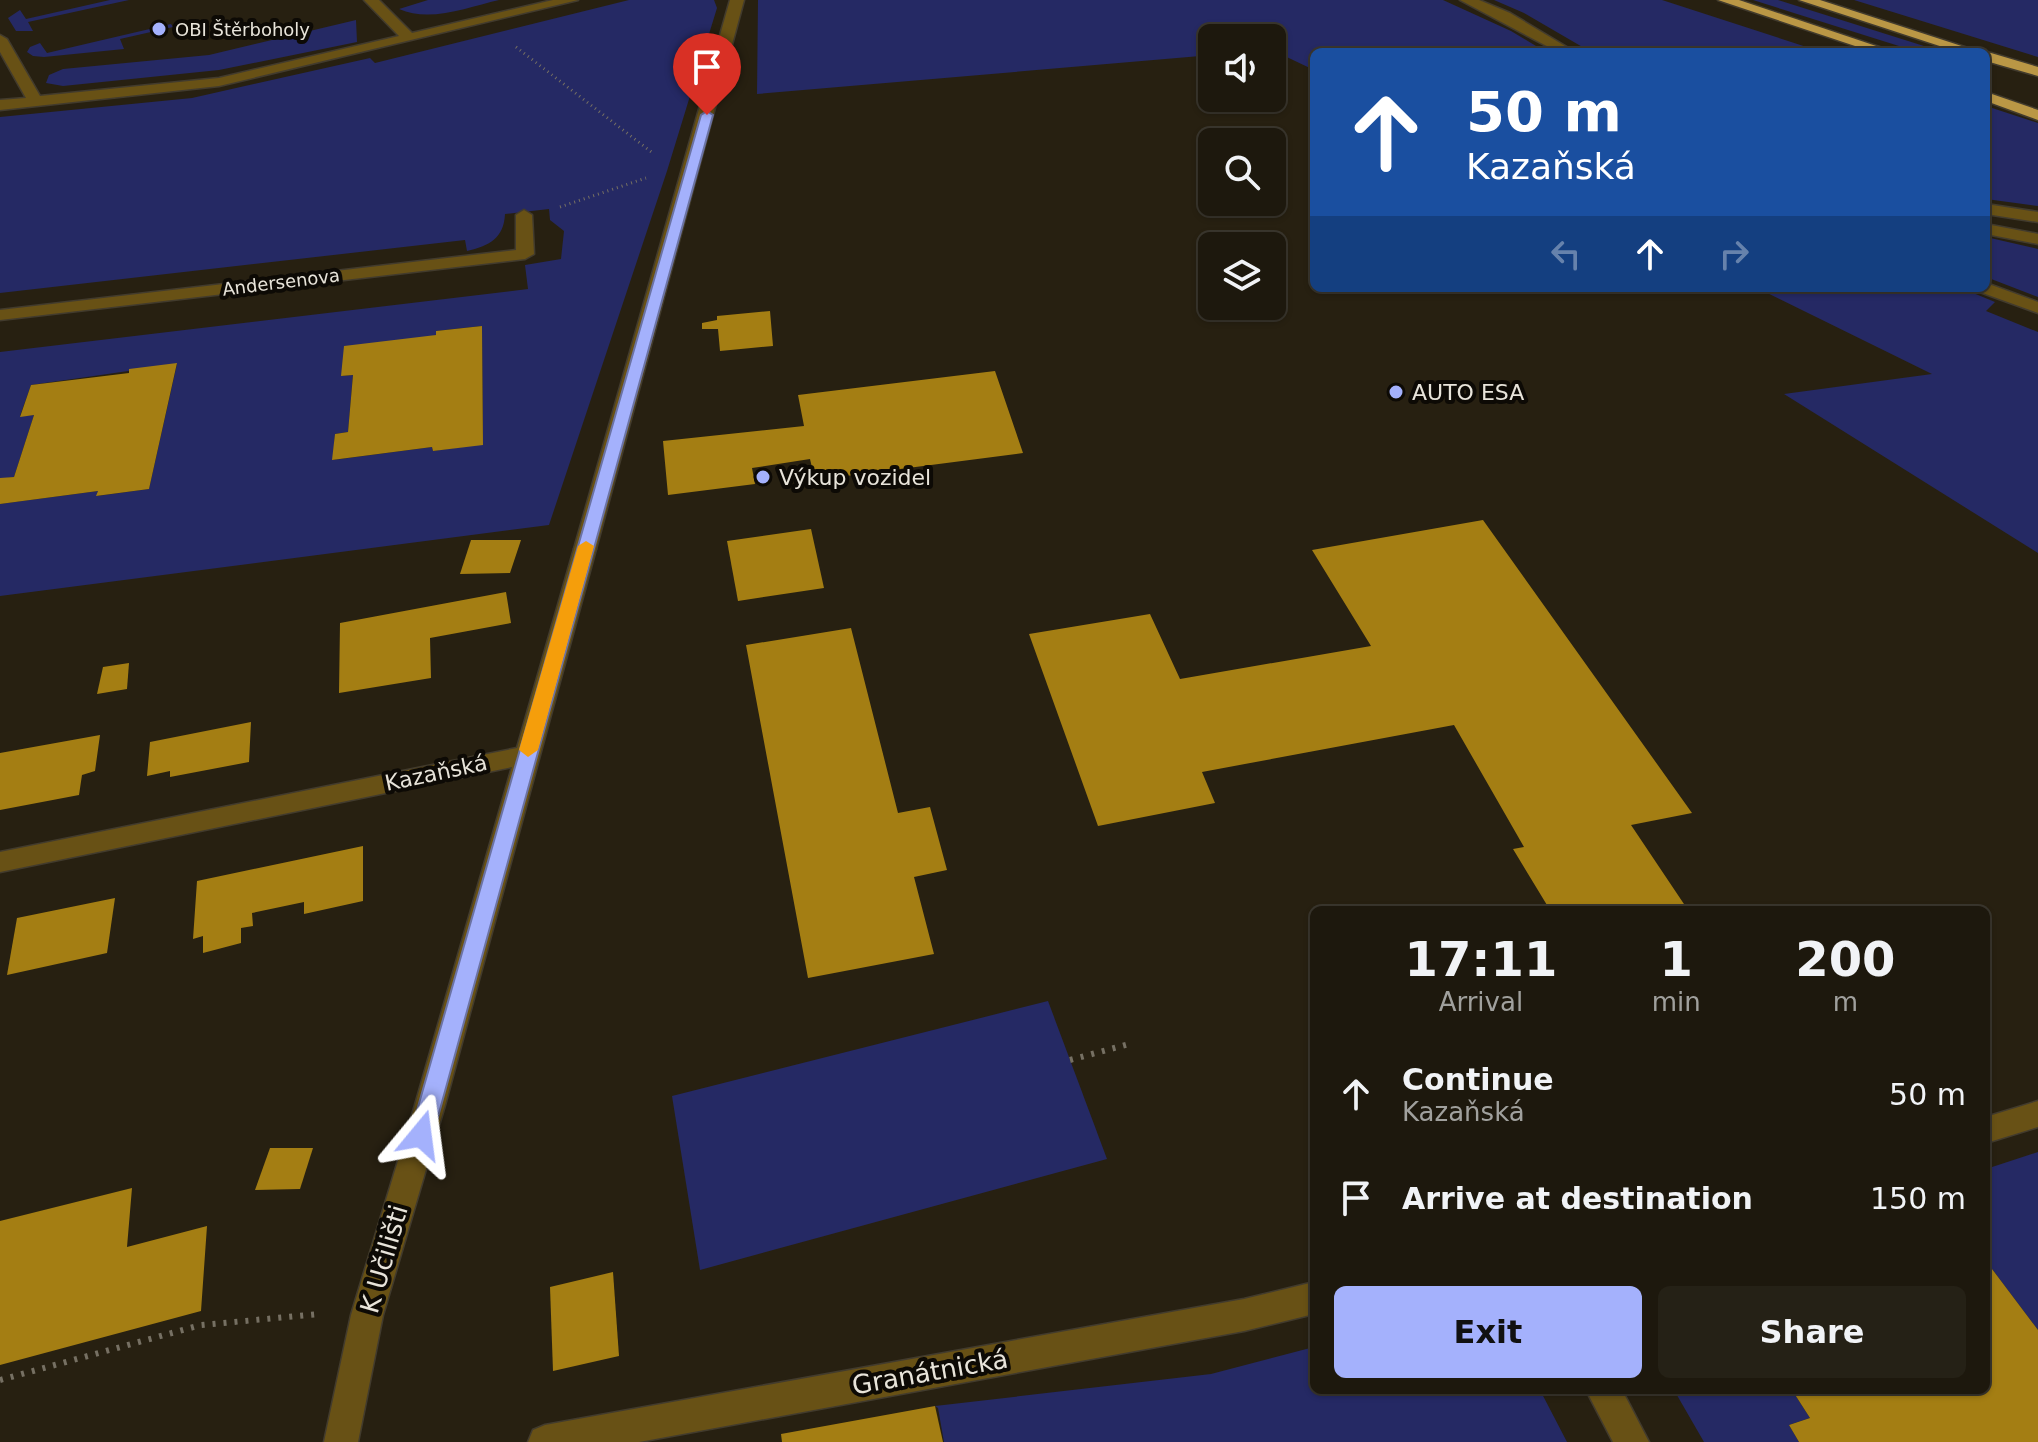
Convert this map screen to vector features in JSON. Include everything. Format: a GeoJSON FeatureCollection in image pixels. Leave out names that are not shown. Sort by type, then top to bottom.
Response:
{"type":"FeatureCollection","features":[{"type":"Feature","properties":{"kind":"highway"},"geometry":{"type":"LineString","coordinates":[[1716,0],[1851,48]]}},
{"type":"Feature","properties":{"kind":"highway"},"geometry":{"type":"LineString","coordinates":[[1725,0],[1875,48]]}},
{"type":"Feature","properties":{"kind":"highway"},"geometry":{"type":"LineString","coordinates":[[1806,0],[1960,48]]}},
{"type":"Feature","properties":{"kind":"highway"},"geometry":{"type":"LineString","coordinates":[[1990,57],[2038,72]]}},
{"type":"Feature","properties":{"kind":"highway"},"geometry":{"type":"LineString","coordinates":[[1990,85],[2038,101]]}},
{"type":"Feature","properties":{"kind":"highway"},"geometry":{"type":"LineString","coordinates":[[1990,97],[2038,115]]}},
{"type":"Feature","properties":{"kind":"street"},"geometry":{"type":"LineString","coordinates":[[371,0],[409,38]]}},
{"type":"Feature","properties":{"kind":"street"},"geometry":{"type":"LineString","coordinates":[[0,105],[219,82],[571,0]]}},
{"type":"Feature","properties":{"kind":"street"},"geometry":{"type":"LineString","coordinates":[[527,755],[737,0]]}},
{"type":"Feature","properties":{"kind":"street"},"geometry":{"type":"LineString","coordinates":[[1467,0],[1505,16],[1561,48]]}},
{"type":"Feature","properties":{"kind":"street"},"geometry":{"type":"LineString","coordinates":[[0,39],[35,101]]}},
{"type":"Feature","properties":{"kind":"street"},"geometry":{"type":"LineString","coordinates":[[1990,210],[2038,217]]}},
{"type":"Feature","properties":{"kind":"street","name":"Andersenova"},"geometry":{"type":"LineString","coordinates":[[0,315],[525,254],[524,215]]}},
{"type":"Feature","properties":{"kind":"street"},"geometry":{"type":"LineString","coordinates":[[1990,230],[2038,239]]}},
{"type":"Feature","properties":{"kind":"street"},"geometry":{"type":"LineString","coordinates":[[1990,290],[2038,308]]}},
{"type":"Feature","properties":{"kind":"street","name":"Kazaňská"},"geometry":{"type":"LineString","coordinates":[[0,862],[527,755]]}},
{"type":"Feature","properties":{"kind":"street","name":"K Učilišti"},"geometry":{"type":"LineString","coordinates":[[341,1442],[367,1315],[430,1105],[527,755]]}},
{"type":"Feature","properties":{"kind":"street"},"geometry":{"type":"LineString","coordinates":[[1990,1129],[2038,1114]]}},
{"type":"Feature","properties":{"kind":"street","name":"Granátnická"},"geometry":{"type":"LineString","coordinates":[[545,1442],[1244,1315],[1310,1299]]}},
{"type":"Feature","properties":{"kind":"street"},"geometry":{"type":"LineString","coordinates":[[1605,1394],[1632,1442]]}},
{"type":"Feature","properties":{"kind":"path"},"geometry":{"type":"LineString","coordinates":[[516,47],[661,160]]}},
{"type":"Feature","properties":{"kind":"path"},"geometry":{"type":"LineString","coordinates":[[524,215],[544,212],[659,174]]}},
{"type":"Feature","properties":{"kind":"path"},"geometry":{"type":"LineString","coordinates":[[1070,1060],[1129,1044]]}},
{"type":"Feature","properties":{"kind":"path"},"geometry":{"type":"LineString","coordinates":[[0,1380],[201,1325],[315,1314],[367,1315]]}},
{"type":"Feature","properties":{"kind":"shaded area"},"geometry":{"type":"Polygon","coordinates":[[[110,0],[129,0],[28,22],[33,31],[16,31],[8,18],[20,10],[26,19],[110,0]]]}},
{"type":"Feature","properties":{"kind":"shaded area"},"geometry":{"type":"Polygon","coordinates":[[[428,0],[499,0],[436,14],[399,9],[428,0]]]}},
{"type":"Feature","properties":{"kind":"shaded area"},"geometry":{"type":"Polygon","coordinates":[[[629,0],[714,0],[717,8],[667,171],[549,525],[0,596],[0,504],[98,491],[97,496],[149,489],[177,364],[31,385],[20,416],[34,415],[14,477],[0,479],[0,352],[528,289],[525,265],[561,259],[564,231],[550,220],[549,209],[505,214],[502,229],[494,240],[467,251],[465,240],[0,293],[0,117],[192,98],[370,58],[375,63],[629,0]],[[482,326],[436,331],[436,335],[341,376],[353,375],[348,432],[335,434],[333,460],[432,447],[433,451],[483,444],[482,326]]]}},
{"type":"Feature","properties":{"kind":"shaded area"},"geometry":{"type":"Polygon","coordinates":[[[758,0],[1443,0],[1511,31],[1539,48],[1310,48],[1310,68],[1286,57],[1286,24],[1198,24],[1198,56],[757,94],[758,0]]]}},
{"type":"Feature","properties":{"kind":"shaded area"},"geometry":{"type":"Polygon","coordinates":[[[1494,0],[1662,0],[1810,48],[1584,48],[1524,13],[1494,0]]]}},
{"type":"Feature","properties":{"kind":"shaded area"},"geometry":{"type":"Polygon","coordinates":[[[1753,0],[1778,0],[1930,48],[1905,48],[1753,0]]]}},
{"type":"Feature","properties":{"kind":"shaded area"},"geometry":{"type":"Polygon","coordinates":[[[1854,0],[2038,0],[2038,57],[1854,0]]]}},
{"type":"Feature","properties":{"kind":"shaded area"},"geometry":{"type":"Polygon","coordinates":[[[356,20],[357,42],[219,70],[63,86],[46,83],[49,75],[63,69],[209,55],[356,20]]]}},
{"type":"Feature","properties":{"kind":"shaded area"},"geometry":{"type":"Polygon","coordinates":[[[171,24],[173,27],[120,39],[124,49],[44,57],[27,52],[30,47],[40,43],[47,53],[171,24]]]}},
{"type":"Feature","properties":{"kind":"shaded area"},"geometry":{"type":"Polygon","coordinates":[[[1990,107],[2038,123],[2038,206],[1990,200],[1990,107]]]}},
{"type":"Feature","properties":{"kind":"shaded area"},"geometry":{"type":"Polygon","coordinates":[[[1990,238],[2038,249],[2038,297],[1990,279],[1990,238]]]}},
{"type":"Feature","properties":{"kind":"shaded area"},"geometry":{"type":"Polygon","coordinates":[[[1765,292],[1971,292],[1995,302],[1986,311],[2038,332],[2038,553],[1784,394],[1932,374],[1765,292]]]}},
{"type":"Feature","properties":{"kind":"shaded area"},"geometry":{"type":"Polygon","coordinates":[[[1048,1001],[1107,1159],[700,1270],[672,1096],[1048,1001]]]}},
{"type":"Feature","properties":{"kind":"shaded area"},"geometry":{"type":"Polygon","coordinates":[[[2038,1152],[2038,1330],[1990,1266],[1990,1168],[2038,1152]]]}},
{"type":"Feature","properties":{"kind":"shaded area"},"geometry":{"type":"Polygon","coordinates":[[[1310,1348],[1310,1394],[1542,1394],[1567,1442],[944,1442],[938,1408],[935,1406],[1211,1374],[1310,1348]]]}},
{"type":"Feature","properties":{"kind":"shaded area"},"geometry":{"type":"Polygon","coordinates":[[[1676,1394],[1795,1394],[1810,1418],[1789,1425],[1799,1442],[1704,1442],[1676,1394]]]}},
{"type":"Feature","properties":{"kind":"building"},"geometry":{"type":"Polygon","coordinates":[[[770,311],[773,346],[720,351],[718,329],[702,329],[702,323],[717,320],[717,316],[770,311]]]}},
{"type":"Feature","properties":{"kind":"building"},"geometry":{"type":"Polygon","coordinates":[[[482,326],[483,445],[433,451],[432,447],[332,460],[335,434],[348,432],[353,375],[341,376],[344,346],[482,326]]]}},
{"type":"Feature","properties":{"kind":"building"},"geometry":{"type":"Polygon","coordinates":[[[177,363],[149,489],[96,496],[98,491],[0,504],[0,478],[14,477],[34,415],[20,417],[31,385],[129,373],[129,369],[177,363]]]}},
{"type":"Feature","properties":{"kind":"building"},"geometry":{"type":"Polygon","coordinates":[[[995,371],[1023,453],[815,480],[810,459],[752,468],[755,484],[668,495],[663,441],[804,426],[798,395],[995,371]]]}},
{"type":"Feature","properties":{"kind":"building"},"geometry":{"type":"Polygon","coordinates":[[[1483,520],[1692,813],[1631,825],[1685,906],[1548,906],[1513,849],[1524,847],[1454,725],[1202,772],[1215,803],[1098,826],[1029,634],[1150,614],[1180,679],[1371,646],[1312,550],[1483,520]]]}},
{"type":"Feature","properties":{"kind":"building"},"geometry":{"type":"Polygon","coordinates":[[[811,529],[824,588],[738,601],[727,541],[811,529]]]}},
{"type":"Feature","properties":{"kind":"building"},"geometry":{"type":"Polygon","coordinates":[[[471,540],[521,540],[510,573],[460,574],[471,540]]]}},
{"type":"Feature","properties":{"kind":"building"},"geometry":{"type":"Polygon","coordinates":[[[506,592],[511,623],[430,638],[431,678],[339,693],[340,623],[506,592]]]}},
{"type":"Feature","properties":{"kind":"building"},"geometry":{"type":"Polygon","coordinates":[[[851,628],[898,813],[930,807],[947,870],[914,877],[934,954],[808,978],[746,645],[851,628]]]}},
{"type":"Feature","properties":{"kind":"building"},"geometry":{"type":"Polygon","coordinates":[[[129,663],[127,689],[97,694],[103,667],[129,663]]]}},
{"type":"Feature","properties":{"kind":"building"},"geometry":{"type":"Polygon","coordinates":[[[251,722],[249,762],[170,777],[170,771],[147,776],[150,742],[251,722]]]}},
{"type":"Feature","properties":{"kind":"building"},"geometry":{"type":"Polygon","coordinates":[[[100,735],[95,771],[82,775],[79,795],[0,810],[0,753],[100,735]]]}},
{"type":"Feature","properties":{"kind":"building"},"geometry":{"type":"Polygon","coordinates":[[[363,846],[363,901],[304,914],[304,902],[252,913],[253,926],[241,928],[241,943],[203,953],[203,936],[193,939],[197,881],[363,846]]]}},
{"type":"Feature","properties":{"kind":"building"},"geometry":{"type":"Polygon","coordinates":[[[115,898],[107,953],[7,975],[17,918],[115,898]]]}},
{"type":"Feature","properties":{"kind":"building"},"geometry":{"type":"Polygon","coordinates":[[[270,1148],[313,1148],[300,1189],[255,1190],[270,1148]]]}},
{"type":"Feature","properties":{"kind":"building"},"geometry":{"type":"Polygon","coordinates":[[[132,1188],[127,1247],[207,1226],[201,1311],[0,1365],[0,1221],[132,1188]]]}},
{"type":"Feature","properties":{"kind":"building"},"geometry":{"type":"Polygon","coordinates":[[[1990,1266],[2038,1330],[2038,1442],[1799,1442],[1789,1425],[1810,1418],[1795,1394],[1990,1394],[1990,1266]]]}},
{"type":"Feature","properties":{"kind":"building"},"geometry":{"type":"Polygon","coordinates":[[[613,1272],[619,1356],[553,1371],[550,1287],[613,1272]]]}},
{"type":"Feature","properties":{"kind":"building"},"geometry":{"type":"Polygon","coordinates":[[[935,1406],[943,1442],[782,1442],[781,1434],[935,1406]]]}},
{"type":"Feature","properties":{"kind":"slow traffic"},"geometry":{"type":"LineString","coordinates":[[528,750],[586,546]]}},
{"type":"Feature","properties":{"kind":"place","name":"OBI Štěrboholy"},"geometry":{"type":"Point","coordinates":[159,29]}},
{"type":"Feature","properties":{"kind":"place","name":"AUTO ESA"},"geometry":{"type":"Point","coordinates":[1396,392]}},
{"type":"Feature","properties":{"kind":"place","name":"Výkup vozidel"},"geometry":{"type":"Point","coordinates":[763,477]}},
{"type":"Feature","properties":{"kind":"route"},"geometry":{"type":"LineString","coordinates":[[421,1135],[707,115]]}}]}
